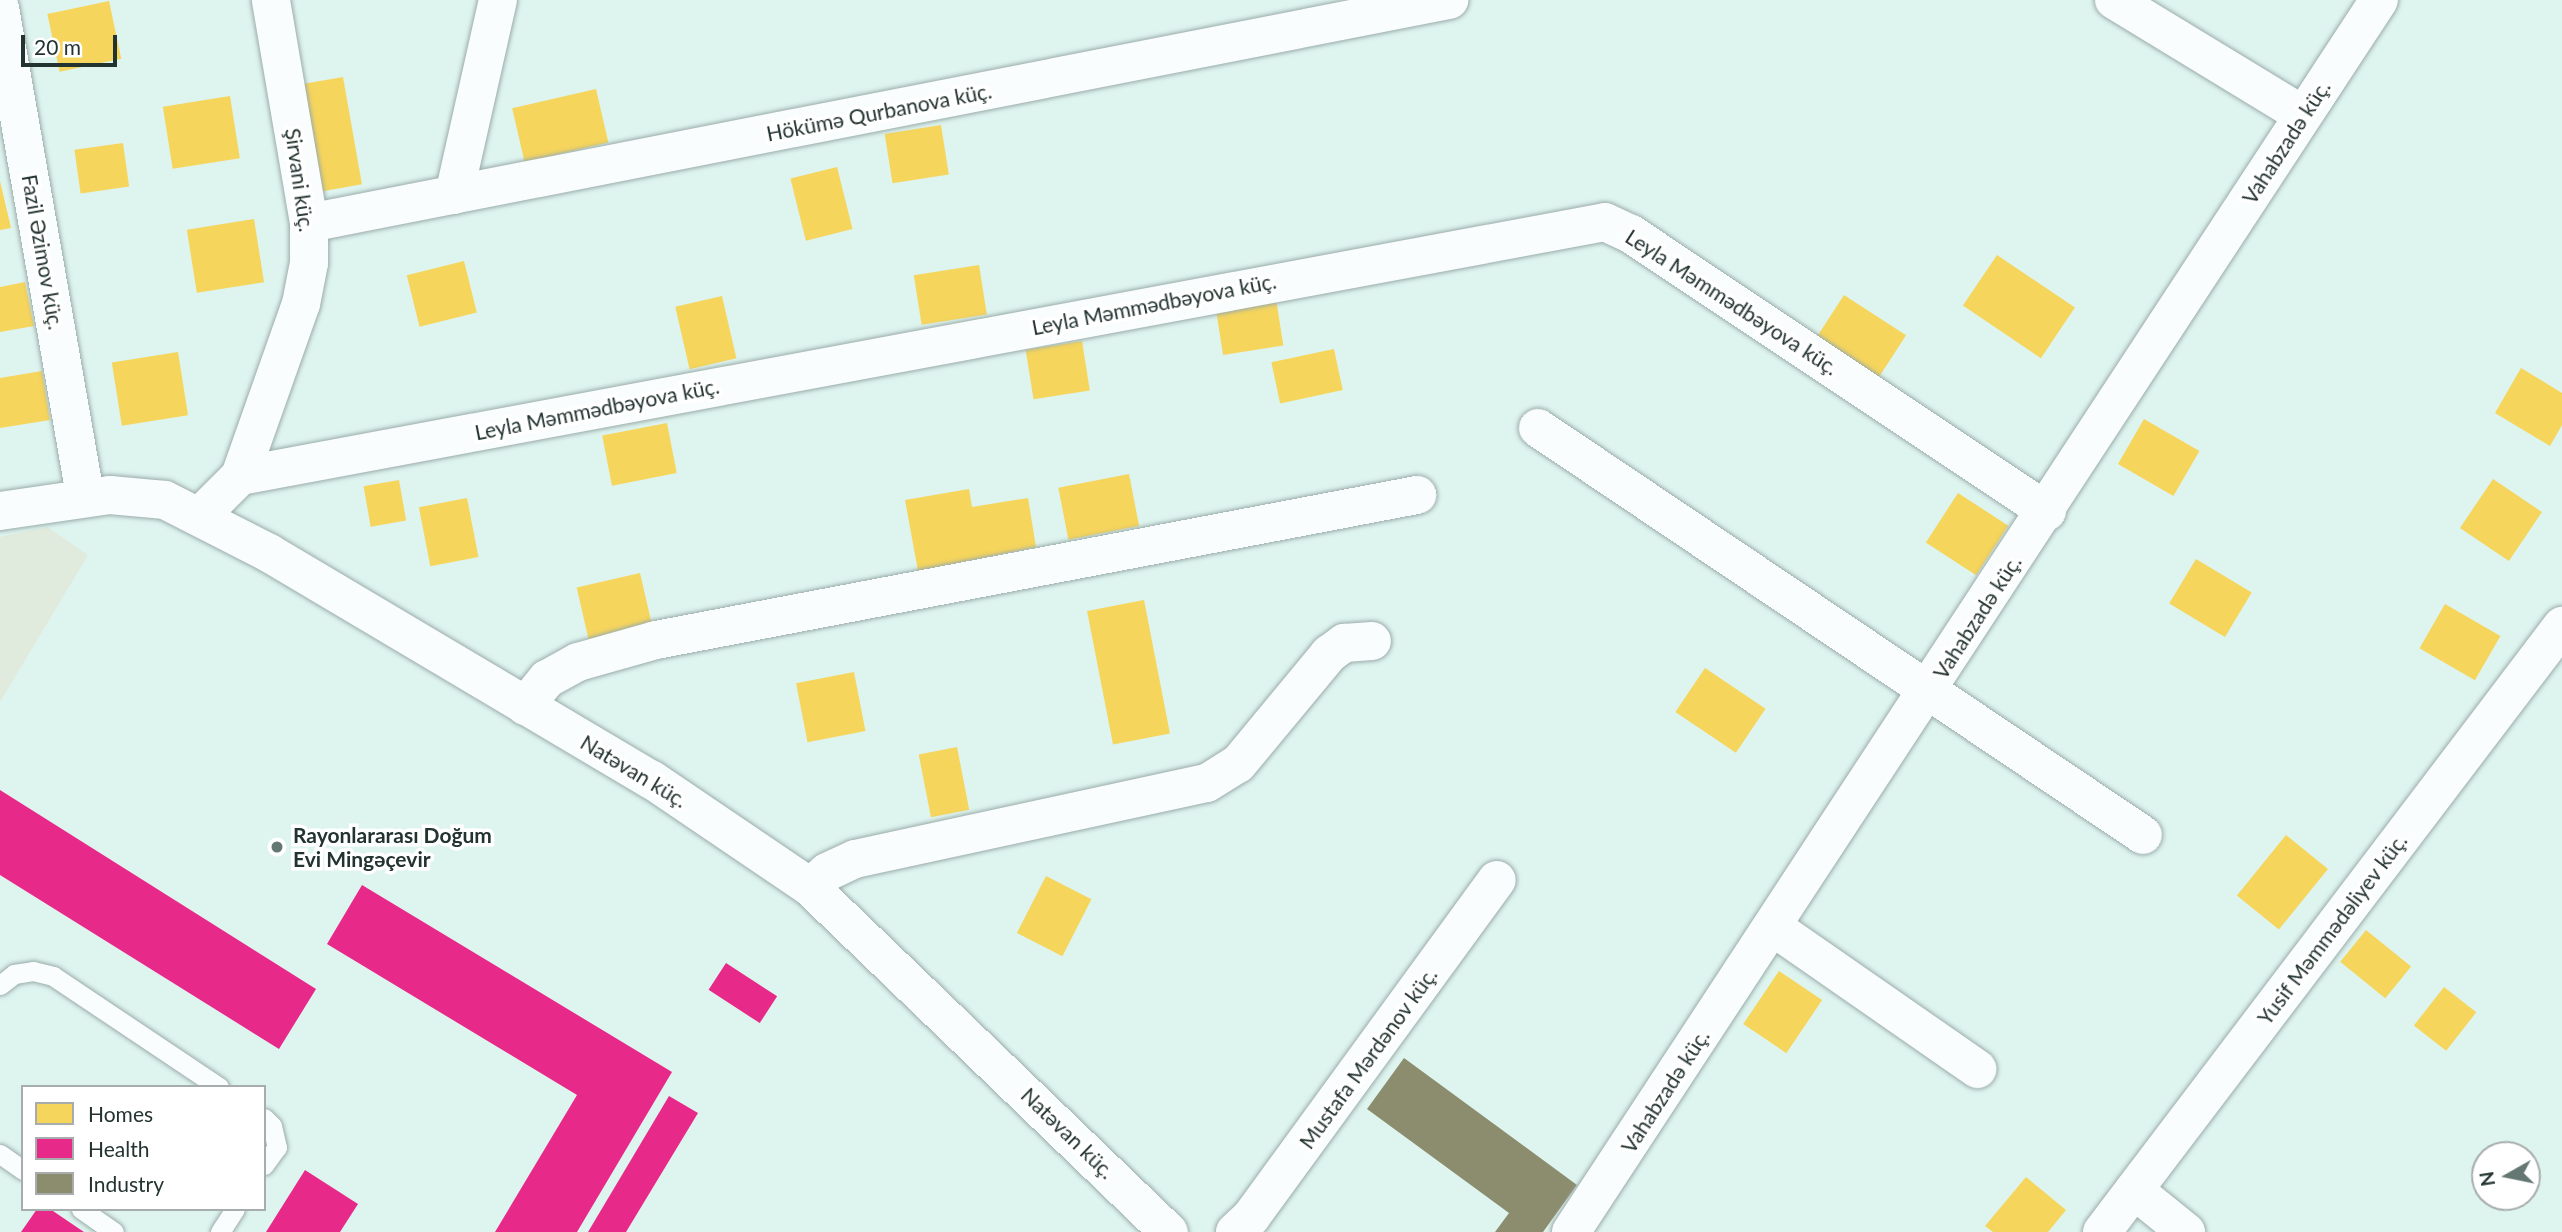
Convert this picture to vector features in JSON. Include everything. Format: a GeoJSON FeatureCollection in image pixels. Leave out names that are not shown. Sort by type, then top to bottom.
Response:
{"type":"FeatureCollection","features":[{"type":"Feature","properties":{"kind":"street","name":"Şirvani küç."},"geometry":{"type":"LineString","coordinates":[[240,476],[301,304],[309,223],[271,0]]}},
{"type":"Feature","properties":{"kind":"street"},"geometry":{"type":"LineString","coordinates":[[454,195],[498,0]]}},
{"type":"Feature","properties":{"kind":"street","name":"Hökümə Qurbanova küç."},"geometry":{"type":"LineString","coordinates":[[309,223],[1449,0]]}},
{"type":"Feature","properties":{"kind":"street"},"geometry":{"type":"LineString","coordinates":[[2114,0],[2303,115]]}},
{"type":"Feature","properties":{"kind":"street","name":"Vahabzadə küç."},"geometry":{"type":"LineString","coordinates":[[1571,1232],[2047,511],[2379,0]]}},
{"type":"Feature","properties":{"kind":"street","name":"Fazil Əzimov küç."},"geometry":{"type":"LineString","coordinates":[[0,8],[85,496]]}},
{"type":"Feature","properties":{"kind":"street","name":"Leyla Məmmədbəyova küç."},"geometry":{"type":"LineString","coordinates":[[240,476],[1605,222],[1631,234],[2047,511]]}},
{"type":"Feature","properties":{"kind":"street"},"geometry":{"type":"LineString","coordinates":[[1538,428],[2143,835]]}},
{"type":"Feature","properties":{"kind":"street"},"geometry":{"type":"LineString","coordinates":[[200,516],[240,476]]}},
{"type":"Feature","properties":{"kind":"street","name":"Natəvan küç."},"geometry":{"type":"LineString","coordinates":[[0,511],[85,496],[136,495],[165,500],[200,516],[663,787],[810,887],[1169,1232]]}},
{"type":"Feature","properties":{"kind":"street"},"geometry":{"type":"LineString","coordinates":[[525,706],[547,679],[578,662],[656,640],[1417,495]]}},
{"type":"Feature","properties":{"kind":"street","name":"Yusif Məmmədəliyev küç."},"geometry":{"type":"LineString","coordinates":[[2102,1232],[2562,626]]}},
{"type":"Feature","properties":{"kind":"street"},"geometry":{"type":"LineString","coordinates":[[810,887],[827,872],[855,859],[1207,783],[1238,764],[1329,654],[1344,643],[1372,641]]}},
{"type":"Feature","properties":{"kind":"street","name":"Mustafa Mərdənov küç."},"geometry":{"type":"LineString","coordinates":[[1234,1232],[1251,1217],[1497,880]]}},
{"type":"Feature","properties":{"kind":"street"},"geometry":{"type":"LineString","coordinates":[[1773,927],[1977,1069]]}},
{"type":"Feature","properties":{"kind":"street"},"geometry":{"type":"LineString","coordinates":[[2134,1190],[2186,1232]]}},
{"type":"Feature","properties":{"kind":"lane"},"geometry":{"type":"LineString","coordinates":[[0,985],[23,973],[53,976],[216,1085]]}},
{"type":"Feature","properties":{"kind":"lane"},"geometry":{"type":"LineString","coordinates":[[266,1120],[272,1126],[277,1147],[266,1163]]}},
{"type":"Feature","properties":{"kind":"lane"},"geometry":{"type":"LineString","coordinates":[[0,1154],[21,1169]]}},
{"type":"Feature","properties":{"kind":"lane"},"geometry":{"type":"LineString","coordinates":[[84,1211],[114,1232]]}},
{"type":"Feature","properties":{"kind":"lane"},"geometry":{"type":"LineString","coordinates":[[220,1232],[234,1211]]}},
{"type":"Feature","properties":{"kind":"green space"},"geometry":{"type":"Polygon","coordinates":[[[47,527],[88,555],[0,702],[0,537],[47,527]]]}},
{"type":"Feature","properties":{"kind":"building: Homes"},"geometry":{"type":"Polygon","coordinates":[[[109,1],[121,59],[60,72],[47,14],[109,1]]]}},
{"type":"Feature","properties":{"kind":"building: Homes"},"geometry":{"type":"Polygon","coordinates":[[[343,77],[362,184],[322,191],[303,84],[343,77]]]}},
{"type":"Feature","properties":{"kind":"building: Homes"},"geometry":{"type":"Polygon","coordinates":[[[596,89],[608,143],[525,162],[512,108],[596,89]]]}},
{"type":"Feature","properties":{"kind":"building: Homes"},"geometry":{"type":"Polygon","coordinates":[[[230,96],[240,158],[173,169],[163,107],[230,96]]]}},
{"type":"Feature","properties":{"kind":"building: Homes"},"geometry":{"type":"Polygon","coordinates":[[[941,125],[949,174],[893,183],[885,134],[941,125]]]}},
{"type":"Feature","properties":{"kind":"building: Homes"},"geometry":{"type":"Polygon","coordinates":[[[123,143],[129,187],[81,193],[74,150],[123,143]]]}},
{"type":"Feature","properties":{"kind":"building: Homes"},"geometry":{"type":"Polygon","coordinates":[[[837,167],[852,229],[806,241],[790,179],[837,167]]]}},
{"type":"Feature","properties":{"kind":"building: Homes"},"geometry":{"type":"Polygon","coordinates":[[[0,181],[11,228],[0,230],[0,181]]]}},
{"type":"Feature","properties":{"kind":"building: Homes"},"geometry":{"type":"Polygon","coordinates":[[[254,219],[264,282],[197,293],[187,230],[254,219]]]}},
{"type":"Feature","properties":{"kind":"building: Homes"},"geometry":{"type":"Polygon","coordinates":[[[1997,255],[2075,308],[2041,358],[1963,306],[1997,255]]]}},
{"type":"Feature","properties":{"kind":"building: Homes"},"geometry":{"type":"Polygon","coordinates":[[[464,261],[477,312],[420,327],[407,275],[464,261]]]}},
{"type":"Feature","properties":{"kind":"building: Homes"},"geometry":{"type":"Polygon","coordinates":[[[979,265],[987,314],[922,325],[914,275],[979,265]]]}},
{"type":"Feature","properties":{"kind":"building: Homes"},"geometry":{"type":"Polygon","coordinates":[[[25,282],[34,326],[0,332],[0,287],[25,282]]]}},
{"type":"Feature","properties":{"kind":"building: Homes"},"geometry":{"type":"Polygon","coordinates":[[[1844,295],[1906,335],[1877,380],[1815,339],[1844,295]]]}},
{"type":"Feature","properties":{"kind":"building: Homes"},"geometry":{"type":"Polygon","coordinates":[[[722,296],[736,358],[690,369],[675,307],[722,296]]]}},
{"type":"Feature","properties":{"kind":"building: Homes"},"geometry":{"type":"Polygon","coordinates":[[[1276,299],[1283,345],[1223,355],[1216,309],[1276,299]]]}},
{"type":"Feature","properties":{"kind":"building: Homes"},"geometry":{"type":"Polygon","coordinates":[[[1082,341],[1090,390],[1034,399],[1026,350],[1082,341]]]}},
{"type":"Feature","properties":{"kind":"building: Homes"},"geometry":{"type":"Polygon","coordinates":[[[1334,349],[1343,390],[1280,403],[1271,362],[1334,349]]]}},
{"type":"Feature","properties":{"kind":"building: Homes"},"geometry":{"type":"Polygon","coordinates":[[[178,352],[188,415],[122,426],[112,362],[178,352]]]}},
{"type":"Feature","properties":{"kind":"building: Homes"},"geometry":{"type":"Polygon","coordinates":[[[2521,368],[2562,393],[2562,425],[2550,446],[2495,413],[2521,368]]]}},
{"type":"Feature","properties":{"kind":"building: Homes"},"geometry":{"type":"Polygon","coordinates":[[[42,371],[50,420],[0,428],[0,378],[42,371]]]}},
{"type":"Feature","properties":{"kind":"building: Homes"},"geometry":{"type":"Polygon","coordinates":[[[2144,419],[2199,451],[2173,496],[2118,464],[2144,419]]]}},
{"type":"Feature","properties":{"kind":"building: Homes"},"geometry":{"type":"Polygon","coordinates":[[[667,423],[677,473],[612,486],[602,436],[667,423]]]}},
{"type":"Feature","properties":{"kind":"building: Homes"},"geometry":{"type":"Polygon","coordinates":[[[1129,474],[1139,526],[1068,540],[1058,488],[1129,474]]]}},
{"type":"Feature","properties":{"kind":"building: Homes"},"geometry":{"type":"Polygon","coordinates":[[[2493,479],[2542,512],[2509,561],[2460,528],[2493,479]]]}},
{"type":"Feature","properties":{"kind":"building: Homes"},"geometry":{"type":"Polygon","coordinates":[[[399,480],[406,520],[371,527],[364,486],[399,480]]]}},
{"type":"Feature","properties":{"kind":"building: Homes"},"geometry":{"type":"Polygon","coordinates":[[[969,489],[972,507],[1028,498],[1036,547],[918,571],[905,500],[969,489]]]}},
{"type":"Feature","properties":{"kind":"building: Homes"},"geometry":{"type":"Polygon","coordinates":[[[1958,493],[2008,526],[1976,575],[1926,542],[1958,493]]]}},
{"type":"Feature","properties":{"kind":"building: Homes"},"geometry":{"type":"Polygon","coordinates":[[[467,498],[478,557],[430,566],[419,507],[467,498]]]}},
{"type":"Feature","properties":{"kind":"building: Homes"},"geometry":{"type":"Polygon","coordinates":[[[2196,559],[2252,592],[2225,637],[2169,604],[2196,559]]]}},
{"type":"Feature","properties":{"kind":"building: Homes"},"geometry":{"type":"Polygon","coordinates":[[[640,573],[652,625],[589,639],[577,588],[640,573]]]}},
{"type":"Feature","properties":{"kind":"building: Homes"},"geometry":{"type":"Polygon","coordinates":[[[1144,600],[1170,734],[1113,745],[1087,611],[1144,600]]]}},
{"type":"Feature","properties":{"kind":"building: Homes"},"geometry":{"type":"Polygon","coordinates":[[[2445,604],[2500,636],[2475,680],[2420,648],[2445,604]]]}},
{"type":"Feature","properties":{"kind":"building: Homes"},"geometry":{"type":"Polygon","coordinates":[[[1705,668],[1766,709],[1736,753],[1675,712],[1705,668]]]}},
{"type":"Feature","properties":{"kind":"building: Homes"},"geometry":{"type":"Polygon","coordinates":[[[854,672],[865,731],[808,742],[796,683],[854,672]]]}},
{"type":"Feature","properties":{"kind":"building: Homes"},"geometry":{"type":"Polygon","coordinates":[[[957,747],[969,810],[931,817],[919,754],[957,747]]]}},
{"type":"Feature","properties":{"kind":"building: Homes"},"geometry":{"type":"Polygon","coordinates":[[[2286,835],[2328,869],[2279,930],[2237,896],[2286,835]]]}},
{"type":"Feature","properties":{"kind":"building: Homes"},"geometry":{"type":"Polygon","coordinates":[[[1046,876],[1091,899],[1062,956],[1017,933],[1046,876]]]}},
{"type":"Feature","properties":{"kind":"building: Homes"},"geometry":{"type":"Polygon","coordinates":[[[2366,930],[2411,967],[2385,998],[2340,962],[2366,930]]]}},
{"type":"Feature","properties":{"kind":"building: Homes"},"geometry":{"type":"Polygon","coordinates":[[[1779,971],[1822,1000],[1786,1053],[1743,1024],[1779,971]]]}},
{"type":"Feature","properties":{"kind":"building: Homes"},"geometry":{"type":"Polygon","coordinates":[[[2444,987],[2476,1012],[2446,1051],[2414,1026],[2444,987]]]}},
{"type":"Feature","properties":{"kind":"building: Homes"},"geometry":{"type":"Polygon","coordinates":[[[2026,1177],[2066,1210],[2048,1232],[1993,1232],[1985,1226],[2026,1177]]]}},
{"type":"Feature","properties":{"kind":"building: Health"},"geometry":{"type":"Polygon","coordinates":[[[0,790],[316,989],[279,1049],[0,875],[0,790]]]}},
{"type":"Feature","properties":{"kind":"building: Health"},"geometry":{"type":"Polygon","coordinates":[[[362,885],[672,1072],[577,1232],[495,1232],[577,1095],[327,944],[362,885]]]}},
{"type":"Feature","properties":{"kind":"building: Health"},"geometry":{"type":"Polygon","coordinates":[[[726,963],[777,996],[760,1023],[709,990],[726,963]]]}},
{"type":"Feature","properties":{"kind":"building: Health"},"geometry":{"type":"Polygon","coordinates":[[[669,1096],[698,1113],[626,1232],[588,1232],[669,1096]]]}},
{"type":"Feature","properties":{"kind":"building: Health"},"geometry":{"type":"Polygon","coordinates":[[[305,1170],[358,1204],[340,1232],[266,1232],[305,1170]]]}},
{"type":"Feature","properties":{"kind":"building: Health"},"geometry":{"type":"Polygon","coordinates":[[[36,1211],[53,1211],[84,1232],[21,1232],[36,1211]]]}},
{"type":"Feature","properties":{"kind":"building: Industry"},"geometry":{"type":"Polygon","coordinates":[[[1404,1058],[1577,1185],[1543,1232],[1495,1232],[1509,1213],[1367,1109],[1404,1058]]]}},
{"type":"Feature","properties":{"kind":"place","name":"Rayonlararası Doğum Evi Mingəçevir"},"geometry":{"type":"Point","coordinates":[277,847]}}]}
